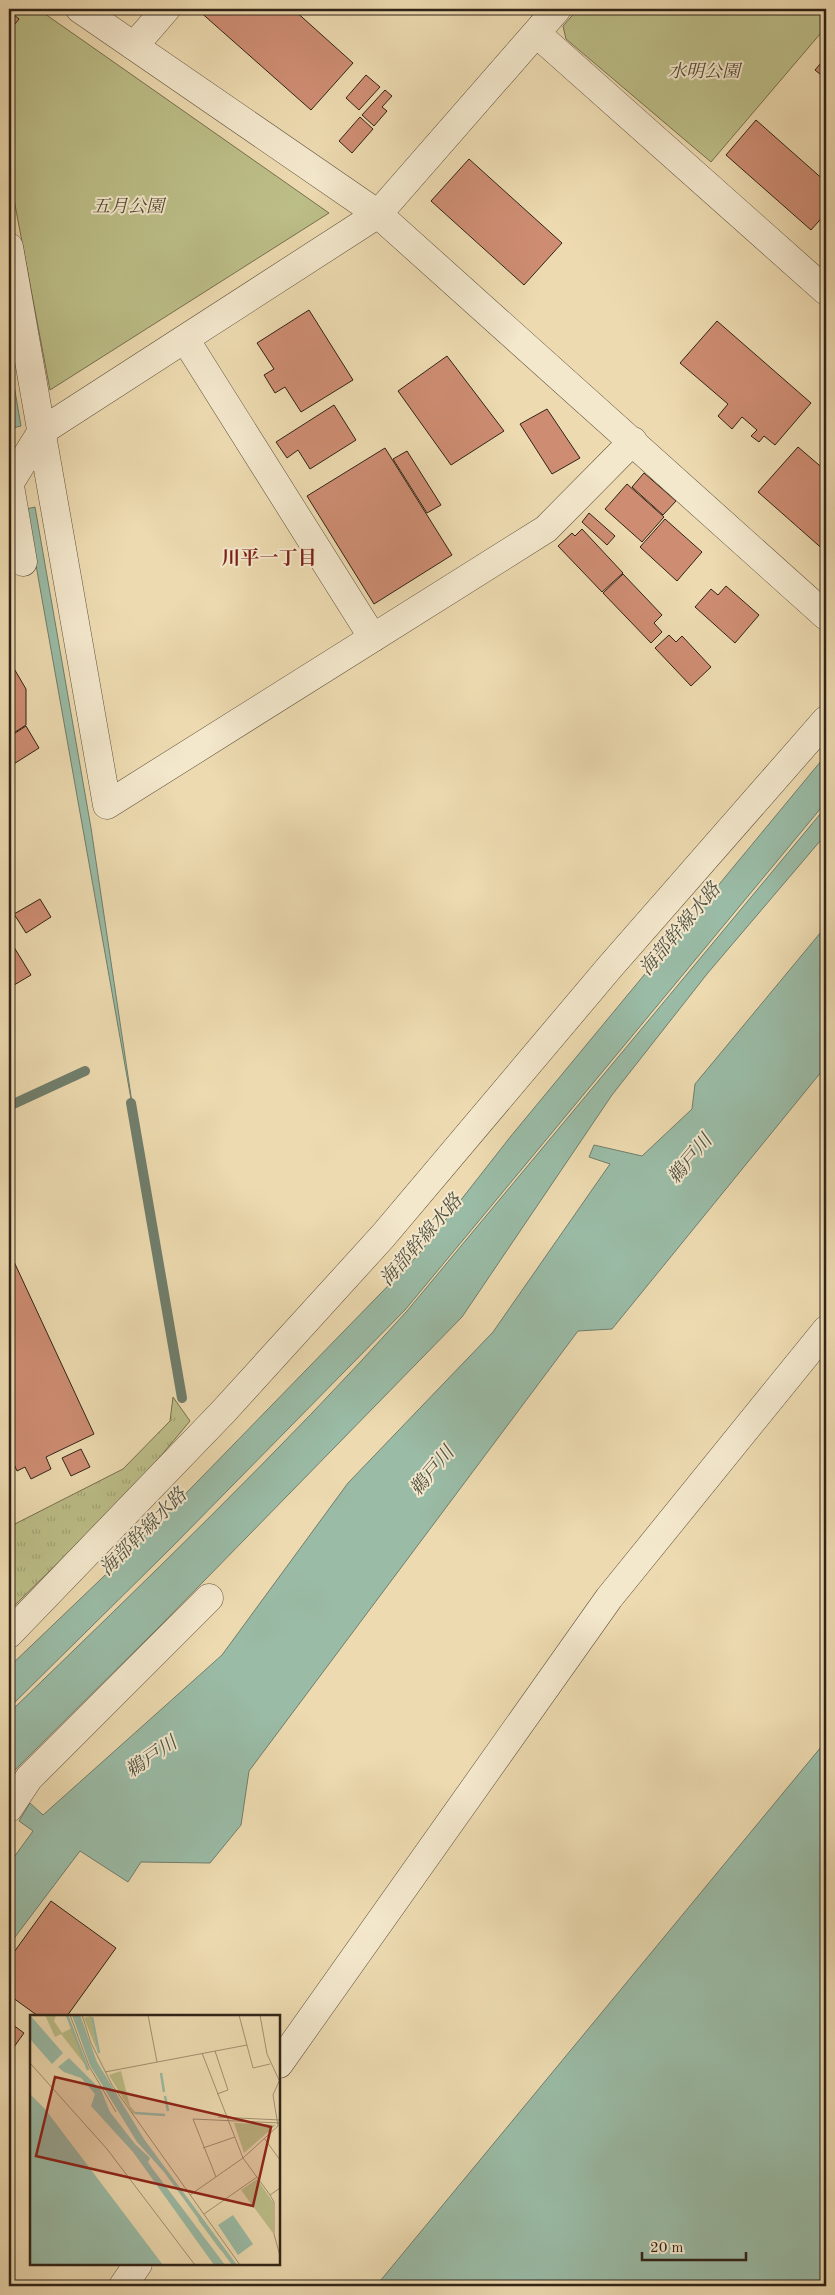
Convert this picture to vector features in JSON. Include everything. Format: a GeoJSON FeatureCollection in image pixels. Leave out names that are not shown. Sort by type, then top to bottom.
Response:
{"type":"FeatureCollection","features":[{"type":"Feature","properties":{"kind":"street"},"geometry":{"type":"LineString","coordinates":[[80,9],[378,214],[826,616]]}},
{"type":"Feature","properties":{"kind":"street"},"geometry":{"type":"LineString","coordinates":[[134,46],[166,9]]}},
{"type":"Feature","properties":{"kind":"street"},"geometry":{"type":"LineString","coordinates":[[23,562],[9,482],[42,431],[378,214],[557,9]]}},
{"type":"Feature","properties":{"kind":"street"},"geometry":{"type":"LineString","coordinates":[[536,33],[826,291]]}},
{"type":"Feature","properties":{"kind":"street"},"geometry":{"type":"LineString","coordinates":[[9,247],[107,805],[546,529],[633,441]]}},
{"type":"Feature","properties":{"kind":"street"},"geometry":{"type":"LineString","coordinates":[[185,339],[373,638]]}},
{"type":"Feature","properties":{"kind":"street"},"geometry":{"type":"LineString","coordinates":[[9,1634],[223,1412],[383,1236],[609,968],[826,720]]}},
{"type":"Feature","properties":{"kind":"street"},"geometry":{"type":"LineString","coordinates":[[280,2063],[609,1598],[826,1330]]}},
{"type":"Feature","properties":{"kind":"street"},"geometry":{"type":"LineString","coordinates":[[9,1808],[29,1778],[209,1598]]}},
{"type":"Feature","properties":{"kind":"street"},"geometry":{"type":"LineString","coordinates":[[122,2286],[137,2265]]}},
{"type":"Feature","properties":{"kind":"green space","name":"五月公園"},"geometry":{"type":"Polygon","coordinates":[[[9,9],[38,9],[329,213],[50,390],[9,173],[9,9]]]}},
{"type":"Feature","properties":{"kind":"green space","name":"水明公園"},"geometry":{"type":"Polygon","coordinates":[[[578,9],[826,9],[826,27],[711,162],[566,39],[563,26],[578,9]]]}},
{"type":"Feature","properties":{"kind":"green space"},"geometry":{"type":"Polygon","coordinates":[[[173,1397],[190,1421],[135,1487],[9,1611],[9,1527],[123,1469],[170,1421],[173,1397]]]}},
{"type":"Feature","properties":{"kind":"water"},"geometry":{"type":"Polygon","coordinates":[[[9,356],[21,426],[13,428],[9,407],[9,356]]]}},
{"type":"Feature","properties":{"kind":"water"},"geometry":{"type":"Polygon","coordinates":[[[35,507],[91,828],[134,1116],[26,509],[35,507]]]}},
{"type":"Feature","properties":{"kind":"water"},"geometry":{"type":"Polygon","coordinates":[[[826,755],[826,802],[405,1310],[171,1548],[9,1708],[9,1667],[124,1557],[417,1256],[511,1136],[826,755]]]}},
{"type":"Feature","properties":{"kind":"water"},"geometry":{"type":"Polygon","coordinates":[[[826,807],[826,834],[707,974],[612,1095],[462,1317],[159,1627],[9,1776],[9,1713],[261,1465],[407,1311],[826,807]]]}},
{"type":"Feature","properties":{"kind":"water","name":"鵜戸川"},"geometry":{"type":"Polygon","coordinates":[[[826,926],[826,1066],[612,1329],[578,1331],[249,1771],[241,1825],[210,1863],[141,1862],[128,1882],[80,1851],[9,1945],[9,1864],[33,1831],[19,1821],[30,1803],[43,1815],[222,1655],[348,1483],[493,1332],[610,1164],[589,1157],[594,1145],[642,1156],[692,1109],[695,1084],[826,926]]]}},
{"type":"Feature","properties":{"kind":"water"},"geometry":{"type":"Polygon","coordinates":[[[826,1741],[826,2286],[376,2286],[826,1741]]]}},
{"type":"Feature","properties":{"kind":"building"},"geometry":{"type":"Polygon","coordinates":[[[293,9],[353,63],[311,110],[198,10],[293,9]]]}},
{"type":"Feature","properties":{"kind":"building"},"geometry":{"type":"Polygon","coordinates":[[[9,11],[19,19],[11,29],[9,28],[9,11]]]}},
{"type":"Feature","properties":{"kind":"building"},"geometry":{"type":"Polygon","coordinates":[[[826,57],[826,79],[815,70],[826,57]]]}},
{"type":"Feature","properties":{"kind":"building"},"geometry":{"type":"Polygon","coordinates":[[[366,75],[380,87],[359,110],[346,98],[366,75]]]}},
{"type":"Feature","properties":{"kind":"building"},"geometry":{"type":"Polygon","coordinates":[[[385,90],[392,96],[382,107],[387,111],[374,126],[362,115],[385,90]]]}},
{"type":"Feature","properties":{"kind":"building"},"geometry":{"type":"Polygon","coordinates":[[[360,117],[373,129],[352,153],[339,141],[360,117]]]}},
{"type":"Feature","properties":{"kind":"building"},"geometry":{"type":"Polygon","coordinates":[[[756,120],[826,182],[826,213],[811,230],[726,155],[756,120]]]}},
{"type":"Feature","properties":{"kind":"building"},"geometry":{"type":"Polygon","coordinates":[[[469,159],[562,243],[524,285],[431,201],[469,159]]]}},
{"type":"Feature","properties":{"kind":"building"},"geometry":{"type":"Polygon","coordinates":[[[309,310],[353,380],[301,412],[285,387],[275,393],[264,375],[274,369],[257,343],[309,310]]]}},
{"type":"Feature","properties":{"kind":"building"},"geometry":{"type":"Polygon","coordinates":[[[717,321],[811,403],[775,445],[764,436],[759,442],[751,436],[757,430],[742,417],[732,429],[718,416],[728,404],[680,363],[717,321]]]}},
{"type":"Feature","properties":{"kind":"building"},"geometry":{"type":"Polygon","coordinates":[[[447,356],[504,431],[451,465],[398,391],[447,356]]]}},
{"type":"Feature","properties":{"kind":"building"},"geometry":{"type":"Polygon","coordinates":[[[334,405],[356,440],[310,469],[298,450],[287,458],[276,442],[334,405]]]}},
{"type":"Feature","properties":{"kind":"building"},"geometry":{"type":"Polygon","coordinates":[[[547,409],[580,458],[552,474],[520,424],[547,409]]]}},
{"type":"Feature","properties":{"kind":"building"},"geometry":{"type":"Polygon","coordinates":[[[798,447],[826,471],[826,552],[758,492],[798,447]]]}},
{"type":"Feature","properties":{"kind":"building"},"geometry":{"type":"Polygon","coordinates":[[[385,448],[452,555],[374,604],[307,496],[385,448]]]}},
{"type":"Feature","properties":{"kind":"building"},"geometry":{"type":"Polygon","coordinates":[[[407,451],[441,505],[427,513],[393,459],[407,451]]]}},
{"type":"Feature","properties":{"kind":"building"},"geometry":{"type":"Polygon","coordinates":[[[644,473],[676,501],[663,515],[632,487],[644,473]]]}},
{"type":"Feature","properties":{"kind":"building"},"geometry":{"type":"Polygon","coordinates":[[[627,484],[664,517],[642,542],[605,509],[627,484]]]}},
{"type":"Feature","properties":{"kind":"building"},"geometry":{"type":"Polygon","coordinates":[[[589,513],[615,536],[607,545],[582,522],[589,513]]]}},
{"type":"Feature","properties":{"kind":"building"},"geometry":{"type":"Polygon","coordinates":[[[665,519],[702,552],[677,581],[640,547],[665,519]]]}},
{"type":"Feature","properties":{"kind":"building"},"geometry":{"type":"Polygon","coordinates":[[[582,529],[623,573],[602,592],[558,546],[572,533],[575,536],[582,529]]]}},
{"type":"Feature","properties":{"kind":"building"},"geometry":{"type":"Polygon","coordinates":[[[623,574],[662,615],[654,623],[662,632],[651,643],[603,593],[623,574]]]}},
{"type":"Feature","properties":{"kind":"building"},"geometry":{"type":"Polygon","coordinates":[[[726,586],[759,615],[735,643],[695,607],[711,589],[718,595],[726,586]]]}},
{"type":"Feature","properties":{"kind":"building"},"geometry":{"type":"Polygon","coordinates":[[[669,635],[676,642],[682,636],[711,667],[691,686],[655,648],[669,635]]]}},
{"type":"Feature","properties":{"kind":"building"},"geometry":{"type":"Polygon","coordinates":[[[9,660],[26,689],[26,725],[9,736],[9,660]]]}},
{"type":"Feature","properties":{"kind":"building"},"geometry":{"type":"Polygon","coordinates":[[[26,726],[39,748],[9,767],[9,737],[26,726]]]}},
{"type":"Feature","properties":{"kind":"building"},"geometry":{"type":"Polygon","coordinates":[[[40,899],[51,917],[26,933],[14,914],[40,899]]]}},
{"type":"Feature","properties":{"kind":"building"},"geometry":{"type":"Polygon","coordinates":[[[9,939],[31,975],[9,988],[9,939]]]}},
{"type":"Feature","properties":{"kind":"building"},"geometry":{"type":"Polygon","coordinates":[[[9,1251],[94,1434],[46,1457],[51,1469],[31,1479],[25,1467],[17,1471],[9,1453],[9,1251]]]}},
{"type":"Feature","properties":{"kind":"building"},"geometry":{"type":"Polygon","coordinates":[[[81,1449],[90,1467],[71,1476],[62,1458],[81,1449]]]}},
{"type":"Feature","properties":{"kind":"building"},"geometry":{"type":"Polygon","coordinates":[[[51,1901],[116,1948],[68,2015],[37,2015],[9,1995],[9,1959],[51,1901]]]}},
{"type":"Feature","properties":{"kind":"building"},"geometry":{"type":"Polygon","coordinates":[[[9,2022],[24,2033],[9,2054],[9,2022]]]}},
{"type":"Feature","properties":{"kind":"waterway"},"geometry":{"type":"LineString","coordinates":[[9,1106],[85,1071]]}},
{"type":"Feature","properties":{"kind":"waterway"},"geometry":{"type":"LineString","coordinates":[[131,1103],[182,1398]]}},
{"type":"Feature","properties":{"kind":"district","name":"川平一丁目"},"geometry":{"type":"Point","coordinates":[269,559]}},
{"type":"Feature","properties":{"kind":"water label","name":"海部幹線水路"},"geometry":{"type":"Point","coordinates":[681,930]}},
{"type":"Feature","properties":{"kind":"water label","name":"海部幹線水路"},"geometry":{"type":"Point","coordinates":[422,1241]}},
{"type":"Feature","properties":{"kind":"water label","name":"海部幹線水路"},"geometry":{"type":"Point","coordinates":[144,1533]}}]}
